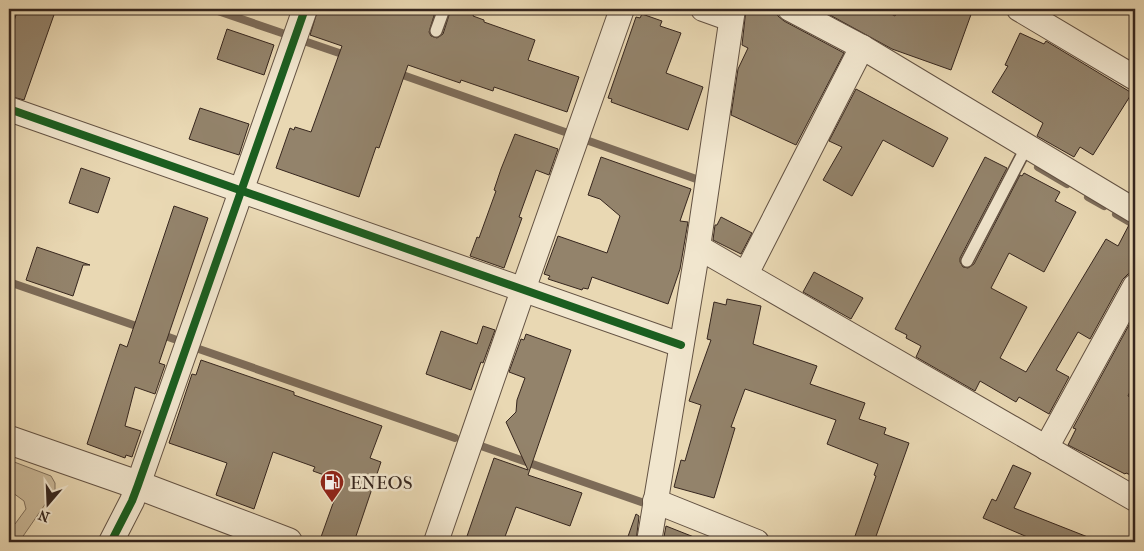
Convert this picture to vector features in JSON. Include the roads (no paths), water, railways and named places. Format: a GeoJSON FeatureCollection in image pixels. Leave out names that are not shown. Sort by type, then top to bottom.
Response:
{"type":"FeatureCollection","features":[{"type":"Feature","properties":{"kind":"street"},"geometry":{"type":"LineString","coordinates":[[111,542],[138,485],[305,9]]}},
{"type":"Feature","properties":{"kind":"street"},"geometry":{"type":"LineString","coordinates":[[436,542],[622,9]]}},
{"type":"Feature","properties":{"kind":"street"},"geometry":{"type":"LineString","coordinates":[[649,542],[698,247],[732,14],[703,9]]}},
{"type":"Feature","properties":{"kind":"street"},"geometry":{"type":"LineString","coordinates":[[790,9],[862,47],[1135,212]]}},
{"type":"Feature","properties":{"kind":"street"},"geometry":{"type":"LineString","coordinates":[[1020,9],[1135,78]]}},
{"type":"Feature","properties":{"kind":"street"},"geometry":{"type":"LineString","coordinates":[[746,274],[862,47]]}},
{"type":"Feature","properties":{"kind":"street"},"geometry":{"type":"LineString","coordinates":[[9,109],[681,345]]}},
{"type":"Feature","properties":{"kind":"street"},"geometry":{"type":"LineString","coordinates":[[698,247],[1135,499]]}},
{"type":"Feature","properties":{"kind":"street"},"geometry":{"type":"LineString","coordinates":[[1046,448],[1135,286]]}},
{"type":"Feature","properties":{"kind":"street"},"geometry":{"type":"LineString","coordinates":[[9,440],[138,485],[288,542]]}},
{"type":"Feature","properties":{"kind":"street"},"geometry":{"type":"LineString","coordinates":[[655,500],[757,542]]}},
{"type":"Feature","properties":{"kind":"lane"},"geometry":{"type":"LineString","coordinates":[[436,31],[444,9]]}},
{"type":"Feature","properties":{"kind":"lane"},"geometry":{"type":"LineString","coordinates":[[967,261],[1027,146]]}},
{"type":"Feature","properties":{"kind":"waterway"},"geometry":{"type":"LineString","coordinates":[[212,9],[282,33]]}},
{"type":"Feature","properties":{"kind":"waterway"},"geometry":{"type":"LineString","coordinates":[[304,41],[348,56]]}},
{"type":"Feature","properties":{"kind":"waterway"},"geometry":{"type":"LineString","coordinates":[[397,73],[565,132]]}},
{"type":"Feature","properties":{"kind":"waterway"},"geometry":{"type":"LineString","coordinates":[[586,140],[699,180],[698,185]]}},
{"type":"Feature","properties":{"kind":"waterway"},"geometry":{"type":"LineString","coordinates":[[1038,167],[1067,184]]}},
{"type":"Feature","properties":{"kind":"waterway"},"geometry":{"type":"LineString","coordinates":[[1088,197],[1104,206]]}},
{"type":"Feature","properties":{"kind":"waterway"},"geometry":{"type":"LineString","coordinates":[[1116,214],[1135,225]]}},
{"type":"Feature","properties":{"kind":"waterway"},"geometry":{"type":"LineString","coordinates":[[9,282],[142,328]]}},
{"type":"Feature","properties":{"kind":"waterway"},"geometry":{"type":"LineString","coordinates":[[160,334],[174,339]]}},
{"type":"Feature","properties":{"kind":"waterway"},"geometry":{"type":"LineString","coordinates":[[196,348],[455,438]]}},
{"type":"Feature","properties":{"kind":"waterway"},"geometry":{"type":"LineString","coordinates":[[481,446],[647,504]]}},
{"type":"Feature","properties":{"kind":"place","name":"ENEOS"},"geometry":{"type":"Point","coordinates":[332,503]}}]}
